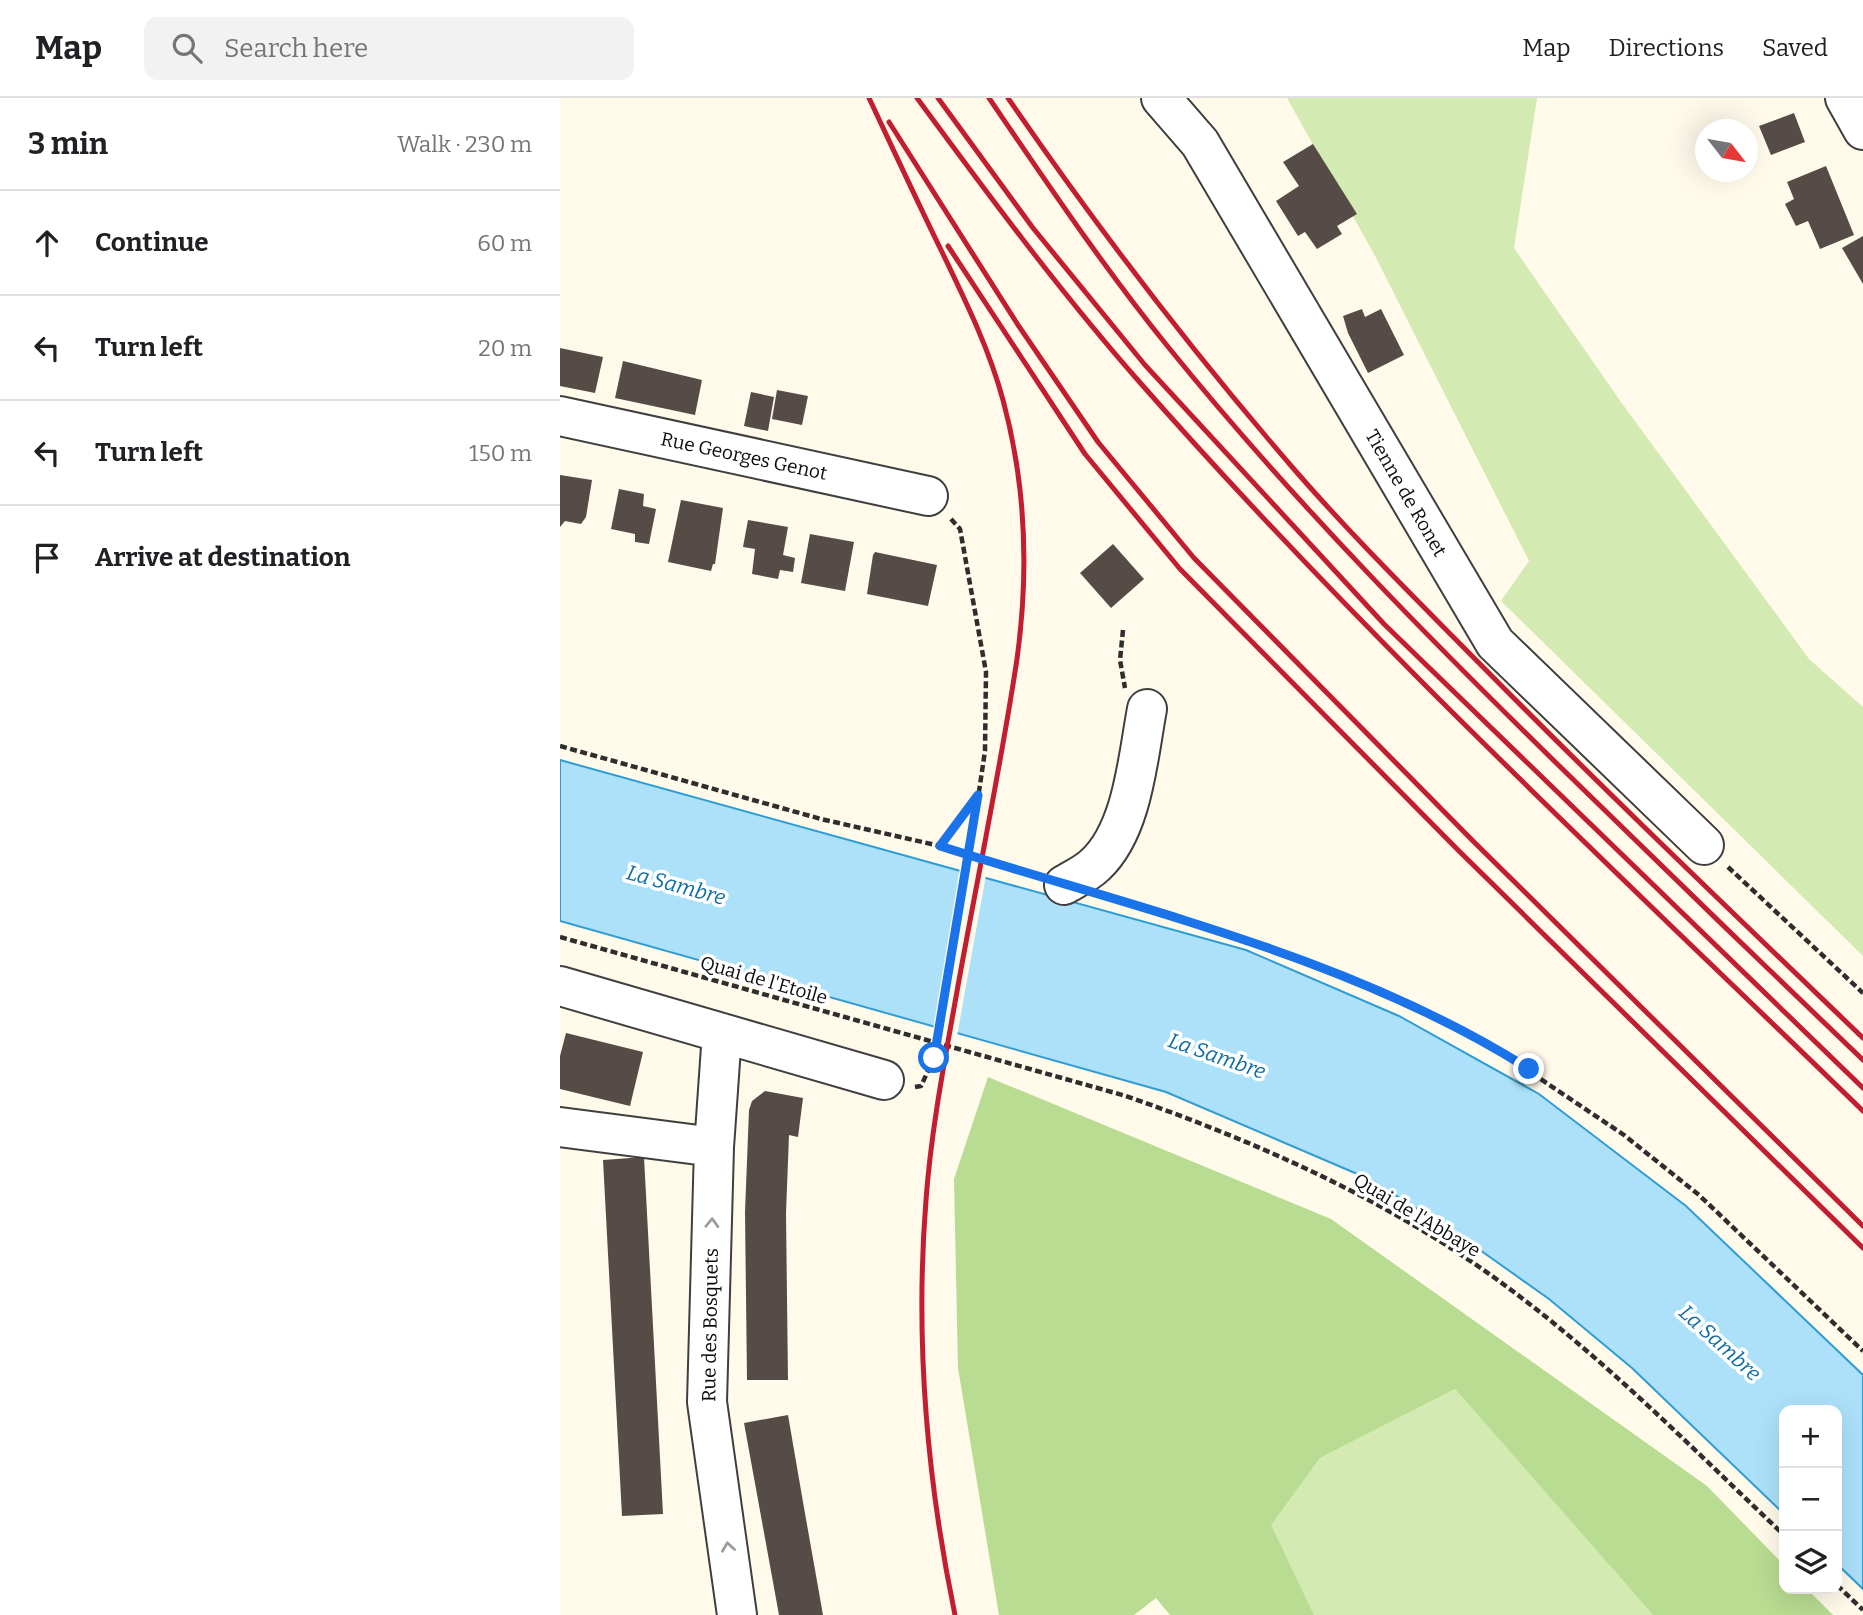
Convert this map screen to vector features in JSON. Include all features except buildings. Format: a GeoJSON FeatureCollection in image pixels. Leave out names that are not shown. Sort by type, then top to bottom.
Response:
{"type":"FeatureCollection","features":[{"type":"Feature","properties":{"kind":"street","name":"Tienne de Ronet"},"geometry":{"type":"LineString","coordinates":[[1161,98],[1200,143],[1495,643],[1704,845]]}},
{"type":"Feature","properties":{"kind":"street"},"geometry":{"type":"LineString","coordinates":[[1845,98],[1863,130]]}},
{"type":"Feature","properties":{"kind":"street","name":"Rue Georges Genot"},"geometry":{"type":"LineString","coordinates":[[560,416],[928,496]]}},
{"type":"Feature","properties":{"kind":"street"},"geometry":{"type":"LineString","coordinates":[[1064,885],[1095,866],[1109,848],[1126,815],[1147,709]]}},
{"type":"Feature","properties":{"kind":"street"},"geometry":{"type":"LineString","coordinates":[[560,986],[884,1080]]}},
{"type":"Feature","properties":{"kind":"street","name":"Rue des Bosquets"},"geometry":{"type":"LineString","coordinates":[[722,1033],[714,1147],[707,1402],[737,1615]]}},
{"type":"Feature","properties":{"kind":"street"},"geometry":{"type":"LineString","coordinates":[[560,1127],[714,1147]]}},
{"type":"Feature","properties":{"kind":"path"},"geometry":{"type":"LineString","coordinates":[[928,496],[960,529],[986,672],[985,751],[934,1058]]}},
{"type":"Feature","properties":{"kind":"path"},"geometry":{"type":"LineString","coordinates":[[1123,630],[1120,660],[1125,687],[1147,709]]}},
{"type":"Feature","properties":{"kind":"path"},"geometry":{"type":"LineString","coordinates":[[560,746],[821,818],[940,846],[1272,948],[1401,1001],[1482,1039],[1624,1135],[1699,1195],[1863,1351]]}},
{"type":"Feature","properties":{"kind":"path"},"geometry":{"type":"LineString","coordinates":[[940,846],[978,795]]}},
{"type":"Feature","properties":{"kind":"path"},"geometry":{"type":"LineString","coordinates":[[1704,845],[1863,993]]}},
{"type":"Feature","properties":{"kind":"path","name":"Quai de l'Etoile"},"geometry":{"type":"LineString","coordinates":[[560,937],[960,1050]]}},
{"type":"Feature","properties":{"kind":"path","name":"Quai de l'Abbaye"},"geometry":{"type":"LineString","coordinates":[[960,1050],[1126,1096],[1208,1124],[1285,1158],[1388,1209],[1498,1280],[1552,1322],[1610,1371],[1780,1531]]}},
{"type":"Feature","properties":{"kind":"path"},"geometry":{"type":"LineString","coordinates":[[1842,1590],[1863,1609]]}},
{"type":"Feature","properties":{"kind":"green space"},"geometry":{"type":"Polygon","coordinates":[[[1287,98],[1537,98],[1514,248],[1621,402],[1809,659],[1863,707],[1863,956],[1501,601],[1529,561],[1374,254],[1287,98]]]}},
{"type":"Feature","properties":{"kind":"green space"},"geometry":{"type":"Polygon","coordinates":[[[988,1077],[1331,1219],[1707,1486],[1779,1560],[1779,1594],[1812,1594],[1833,1615],[1653,1615],[1455,1389],[1320,1458],[1271,1525],[1314,1615],[1170,1615],[1156,1598],[1134,1615],[999,1615],[958,1368],[954,1179],[988,1077]]]}},
{"type":"Feature","properties":{"kind":"green space"},"geometry":{"type":"Polygon","coordinates":[[[1455,1389],[1653,1615],[1314,1615],[1270,1525],[1320,1458],[1455,1389]]]}},
{"type":"Feature","properties":{"kind":"water","name":"La Sambre"},"geometry":{"type":"Polygon","coordinates":[[[560,760],[1246,950],[1399,1016],[1539,1094],[1686,1206],[1863,1375],[1863,1589],[1842,1569],[1842,1405],[1779,1405],[1779,1509],[1632,1368],[1549,1299],[1456,1233],[1369,1179],[1166,1092],[560,921],[560,760]]]}},
{"type":"Feature","properties":{"kind":"pier"},"geometry":{"type":"Polygon","coordinates":[[[960,867],[986,875],[957,1036],[933,1029],[960,867]]]}},
{"type":"Feature","properties":{"kind":"railway"},"geometry":{"type":"LineString","coordinates":[[869,98],[968,306],[991,362],[1011,432],[1023,529],[1023,594],[1017,659],[943,1073],[926,1200],[922,1304],[926,1409],[937,1513],[955,1615]]}},
{"type":"Feature","properties":{"kind":"railway"},"geometry":{"type":"LineString","coordinates":[[917,98],[996,205],[1079,310],[1222,474],[1492,752],[1863,1111]]}},
{"type":"Feature","properties":{"kind":"railway"},"geometry":{"type":"LineString","coordinates":[[938,98],[1033,228],[1145,365],[1384,624],[1863,1088]]}},
{"type":"Feature","properties":{"kind":"railway"},"geometry":{"type":"LineString","coordinates":[[989,98],[1076,225],[1145,318],[1268,464],[1423,631],[1863,1060]]}},
{"type":"Feature","properties":{"kind":"railway"},"geometry":{"type":"LineString","coordinates":[[1008,98],[1145,287],[1315,493],[1573,757],[1863,1038]]}},
{"type":"Feature","properties":{"kind":"railway"},"geometry":{"type":"LineString","coordinates":[[889,122],[1018,325],[1098,442],[1194,558],[1473,841],[1863,1226]]}},
{"type":"Feature","properties":{"kind":"railway"},"geometry":{"type":"LineString","coordinates":[[948,246],[1085,454],[1180,569],[1460,852],[1863,1248]]}},
{"type":"Feature","properties":{"kind":"route"},"geometry":{"type":"LineString","coordinates":[[934,1058],[972,839],[978,795],[940,846],[1064,885],[1272,948],[1401,1001],[1482,1039],[1529,1069]]}}]}
